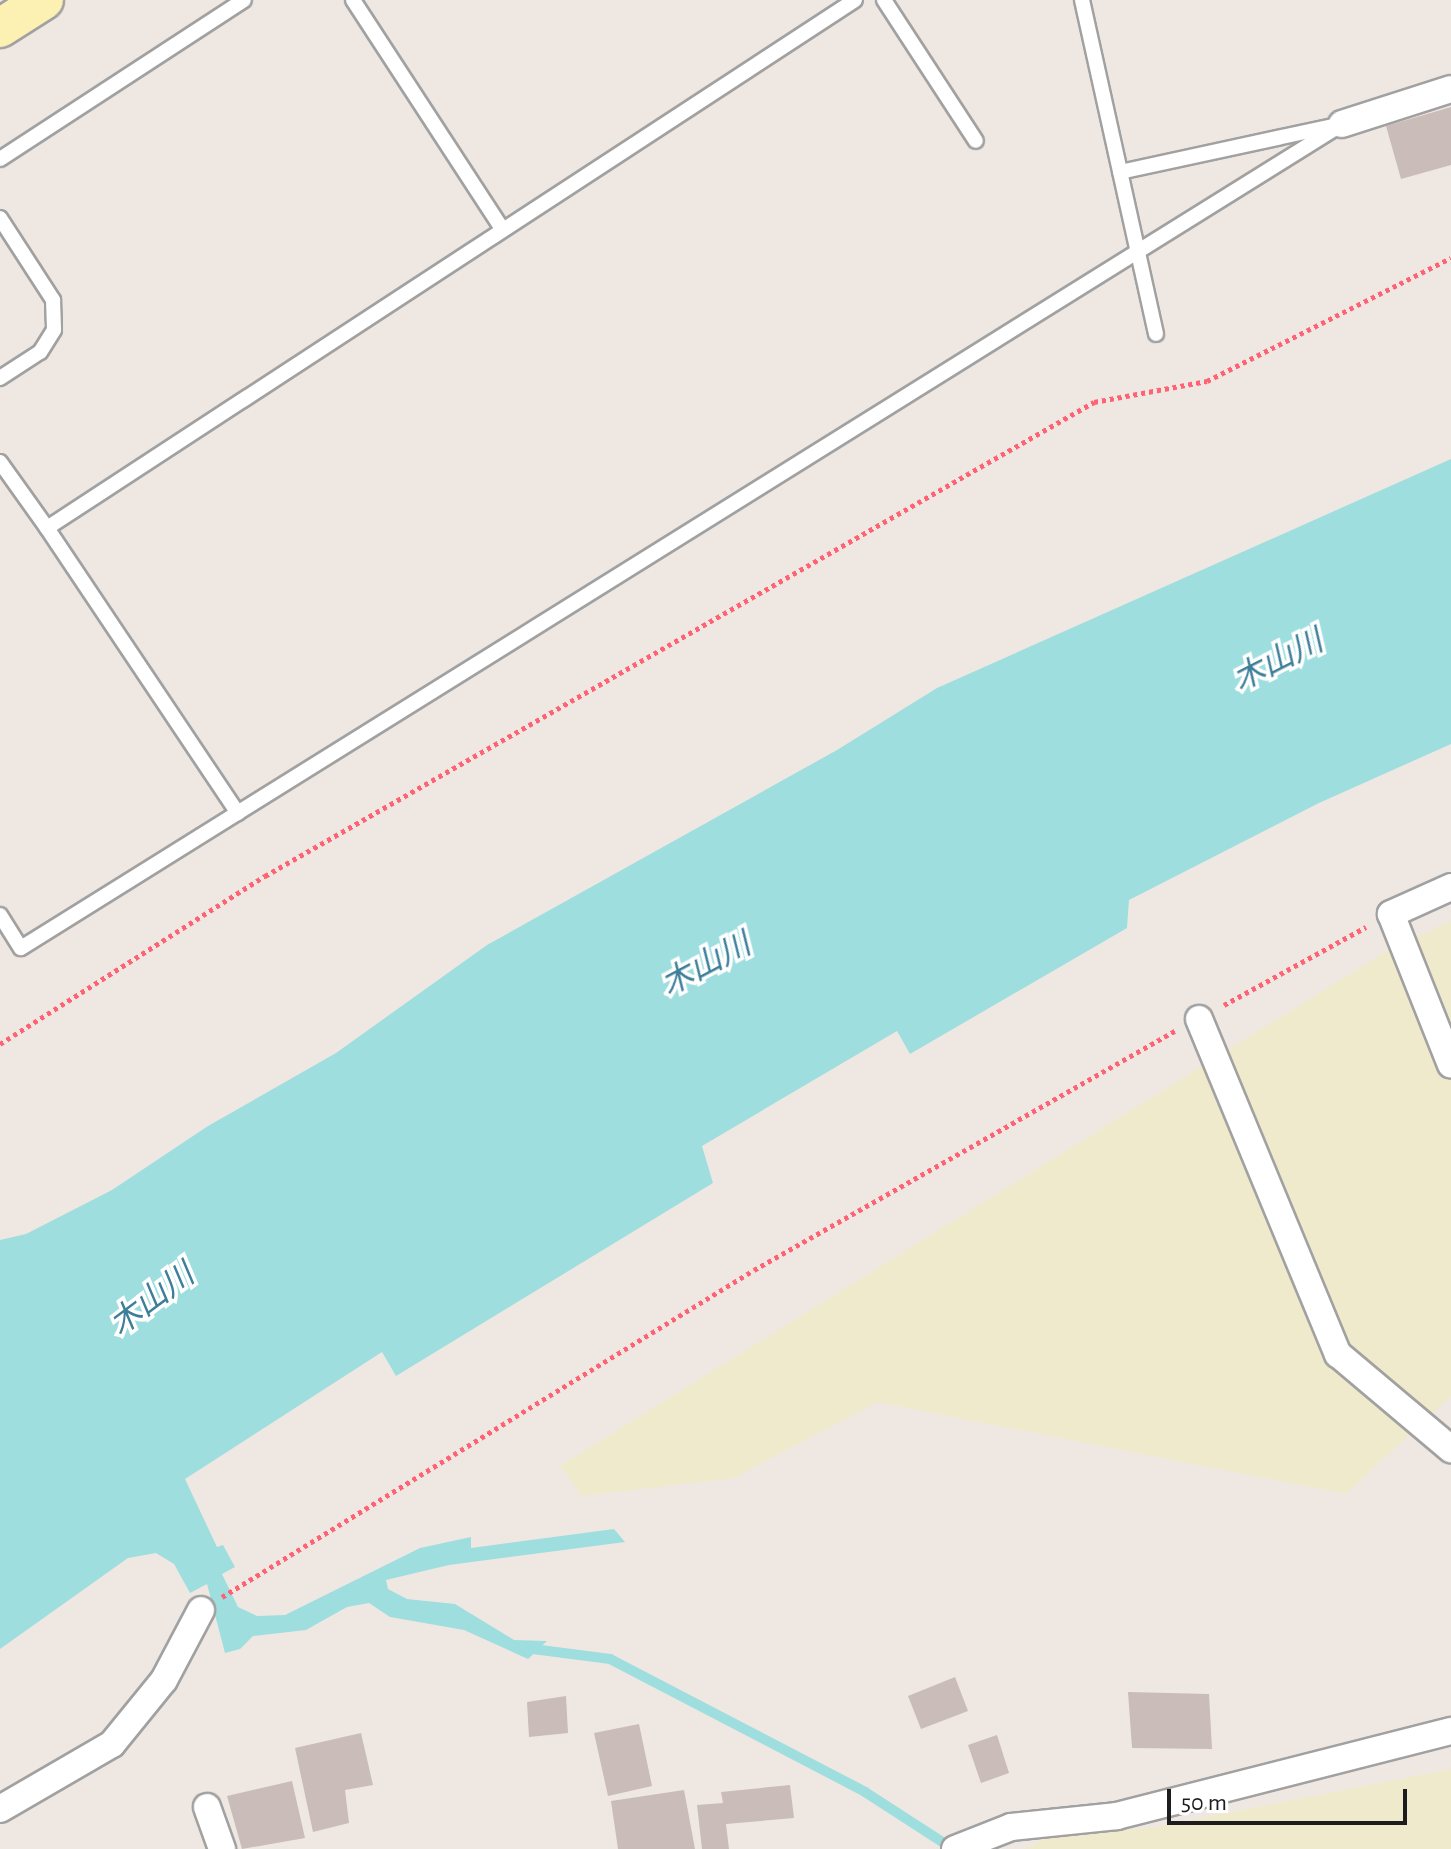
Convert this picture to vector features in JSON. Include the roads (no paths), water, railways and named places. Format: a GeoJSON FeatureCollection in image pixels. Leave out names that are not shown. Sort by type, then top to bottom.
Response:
{"type":"FeatureCollection","features":[{"type":"Feature","properties":{"kind":"street"},"geometry":{"type":"LineString","coordinates":[[0,28],[44,0]]}},
{"type":"Feature","properties":{"kind":"street"},"geometry":{"type":"LineString","coordinates":[[1342,124],[1451,89]]}},
{"type":"Feature","properties":{"kind":"street"},"geometry":{"type":"LineString","coordinates":[[1451,887],[1391,914],[1451,1065]]}},
{"type":"Feature","properties":{"kind":"street"},"geometry":{"type":"LineString","coordinates":[[1199,1019],[1338,1354],[1451,1449]]}},
{"type":"Feature","properties":{"kind":"street"},"geometry":{"type":"LineString","coordinates":[[0,1809],[112,1744],[164,1680],[201,1610]]}},
{"type":"Feature","properties":{"kind":"street"},"geometry":{"type":"LineString","coordinates":[[955,1849],[1011,1827],[1117,1816],[1451,1731]]}},
{"type":"Feature","properties":{"kind":"street"},"geometry":{"type":"LineString","coordinates":[[207,1807],[222,1849]]}},
{"type":"Feature","properties":{"kind":"lane"},"geometry":{"type":"LineString","coordinates":[[0,159],[244,0]]}},
{"type":"Feature","properties":{"kind":"lane"},"geometry":{"type":"LineString","coordinates":[[353,0],[502,229]]}},
{"type":"Feature","properties":{"kind":"lane"},"geometry":{"type":"LineString","coordinates":[[47,528],[855,0]]}},
{"type":"Feature","properties":{"kind":"lane"},"geometry":{"type":"LineString","coordinates":[[884,0],[976,141]]}},
{"type":"Feature","properties":{"kind":"lane"},"geometry":{"type":"LineString","coordinates":[[1082,0],[1156,334]]}},
{"type":"Feature","properties":{"kind":"lane"},"geometry":{"type":"LineString","coordinates":[[1120,172],[1342,124]]}},
{"type":"Feature","properties":{"kind":"lane"},"geometry":{"type":"LineString","coordinates":[[0,915],[21,948],[1342,124]]}},
{"type":"Feature","properties":{"kind":"lane"},"geometry":{"type":"LineString","coordinates":[[0,218],[53,300],[54,330],[40,352],[0,378]]}},
{"type":"Feature","properties":{"kind":"lane"},"geometry":{"type":"LineString","coordinates":[[0,462],[238,813]]}},
{"type":"Feature","properties":{"kind":"water","name":"木山川"},"geometry":{"type":"Polygon","coordinates":[[[1451,459],[1451,744],[1319,803],[1129,900],[1127,928],[910,1054],[897,1031],[702,1146],[713,1183],[396,1376],[382,1352],[185,1479],[217,1547],[223,1545],[235,1567],[222,1574],[238,1607],[257,1616],[285,1615],[420,1548],[471,1537],[471,1548],[614,1529],[625,1542],[449,1565],[386,1580],[388,1589],[407,1599],[455,1604],[514,1640],[547,1641],[528,1659],[464,1630],[390,1617],[369,1603],[347,1607],[306,1630],[253,1636],[240,1649],[225,1653],[207,1584],[190,1593],[174,1564],[156,1553],[128,1558],[0,1649],[0,1240],[26,1234],[112,1190],[208,1126],[336,1053],[487,945],[837,750],[937,688],[1451,459]]]}},
{"type":"Feature","properties":{"kind":"waterway"},"geometry":{"type":"LineString","coordinates":[[525,1648],[610,1659],[865,1792],[953,1849]]}}]}
